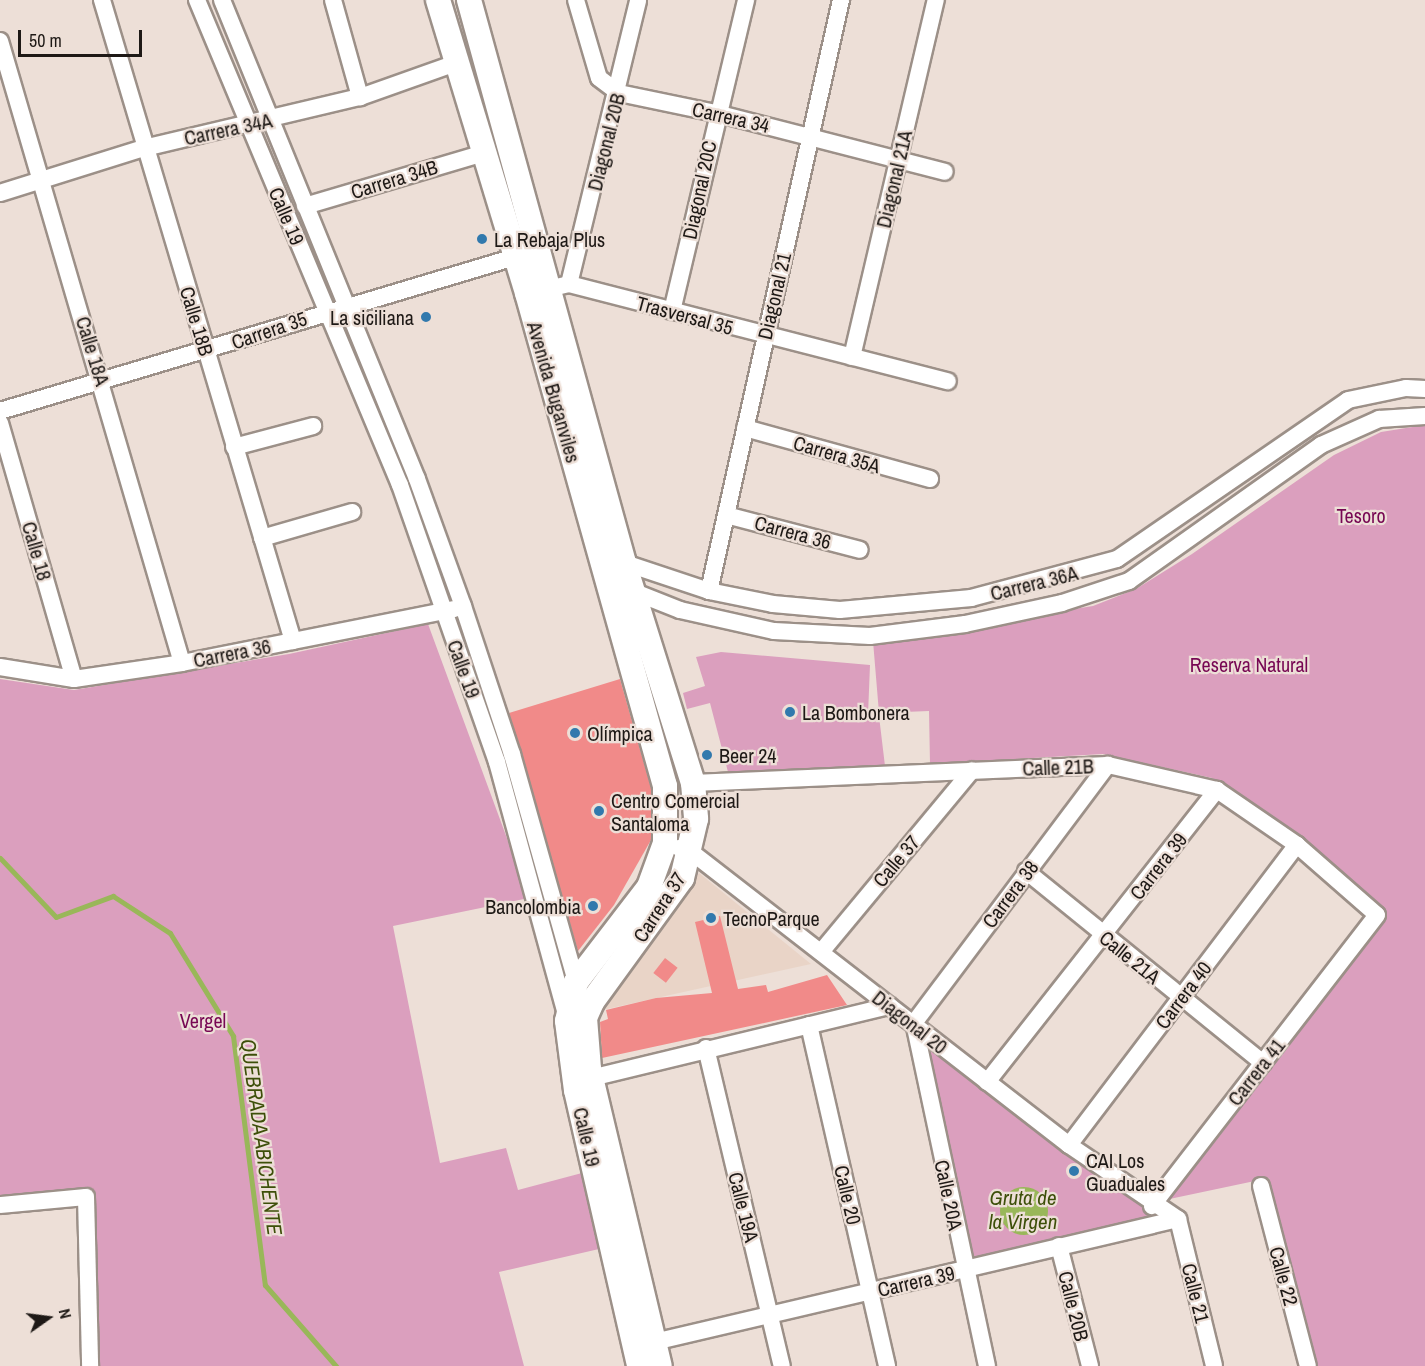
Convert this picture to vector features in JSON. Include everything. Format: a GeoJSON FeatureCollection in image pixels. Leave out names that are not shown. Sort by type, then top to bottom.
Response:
{"type":"FeatureCollection","features":[{"type":"Feature","properties":{"kind":"main road","name":"Avenida Buganviles"},"geometry":{"type":"LineString","coordinates":[[438,0],[484,153],[527,254],[560,286],[624,563],[693,783]]}},
{"type":"Feature","properties":{"kind":"main road","name":"Avenida Buganviles"},"geometry":{"type":"LineString","coordinates":[[469,0],[527,254],[527,294],[665,786]]}},
{"type":"Feature","properties":{"kind":"main road","name":"Carrera 37"},"geometry":{"type":"LineString","coordinates":[[576,1019],[592,1002],[682,878],[696,819],[693,783]]}},
{"type":"Feature","properties":{"kind":"main road","name":"Carrera 37"},"geometry":{"type":"LineString","coordinates":[[576,1019],[576,982],[650,887],[665,843],[665,786]]}},
{"type":"Feature","properties":{"kind":"main road","name":"Calle 19"},"geometry":{"type":"LineString","coordinates":[[576,1019],[660,1366]]}},
{"type":"Feature","properties":{"kind":"main road","name":"Calle 19"},"geometry":{"type":"LineString","coordinates":[[576,1019],[576,1090],[639,1366]]}},
{"type":"Feature","properties":{"kind":"street","name":"Calle 18B"},"geometry":{"type":"LineString","coordinates":[[102,0],[144,148],[293,641]]}},
{"type":"Feature","properties":{"kind":"street","name":"Calle 19"},"geometry":{"type":"LineString","coordinates":[[197,0],[400,485],[497,762],[576,1019]]}},
{"type":"Feature","properties":{"kind":"street","name":"Calle 19"},"geometry":{"type":"LineString","coordinates":[[222,0],[463,606],[512,754],[576,982]]}},
{"type":"Feature","properties":{"kind":"street"},"geometry":{"type":"LineString","coordinates":[[333,0],[360,97]]}},
{"type":"Feature","properties":{"kind":"street"},"geometry":{"type":"LineString","coordinates":[[576,0],[599,78],[619,93]]}},
{"type":"Feature","properties":{"kind":"street","name":"Diagonal 20B"},"geometry":{"type":"LineString","coordinates":[[560,286],[619,93],[638,0]]}},
{"type":"Feature","properties":{"kind":"street","name":"Diagonal 20C"},"geometry":{"type":"LineString","coordinates":[[672,311],[716,113],[746,0]]}},
{"type":"Feature","properties":{"kind":"street","name":"Diagonal 21"},"geometry":{"type":"LineString","coordinates":[[708,591],[841,0]]}},
{"type":"Feature","properties":{"kind":"street","name":"Diagonal 21A"},"geometry":{"type":"LineString","coordinates":[[852,357],[936,0]]}},
{"type":"Feature","properties":{"kind":"street","name":"Calle 18A"},"geometry":{"type":"LineString","coordinates":[[0,40],[40,182],[103,382],[182,663]]}},
{"type":"Feature","properties":{"kind":"street","name":"Carrera 34A"},"geometry":{"type":"LineString","coordinates":[[0,193],[144,148],[247,121],[269,121],[360,97],[456,63]]}},
{"type":"Feature","properties":{"kind":"street","name":"Carrera 34"},"geometry":{"type":"LineString","coordinates":[[619,93],[810,135],[945,172]]}},
{"type":"Feature","properties":{"kind":"street","name":"Carrera 34B"},"geometry":{"type":"LineString","coordinates":[[305,206],[484,153]]}},
{"type":"Feature","properties":{"kind":"street","name":"Carrera 35"},"geometry":{"type":"LineString","coordinates":[[0,411],[206,352],[344,305],[527,254]]}},
{"type":"Feature","properties":{"kind":"street","name":"Trasversal 35"},"geometry":{"type":"LineString","coordinates":[[527,294],[560,286],[672,311],[948,381]]}},
{"type":"Feature","properties":{"kind":"street","name":"Carrera 36A"},"geometry":{"type":"LineString","coordinates":[[600,552],[624,563],[708,591],[828,609],[905,608],[971,598],[1100,566],[1117,559],[1348,400],[1406,387],[1425,389]]}},
{"type":"Feature","properties":{"kind":"street","name":"Carrera 36A"},"geometry":{"type":"LineString","coordinates":[[608,581],[680,610],[774,631],[870,636],[965,624],[1129,581],[1321,446],[1379,419],[1425,416]]}},
{"type":"Feature","properties":{"kind":"street","name":"Calle 18"},"geometry":{"type":"LineString","coordinates":[[0,423],[74,679]]}},
{"type":"Feature","properties":{"kind":"street"},"geometry":{"type":"LineString","coordinates":[[234,447],[313,426]]}},
{"type":"Feature","properties":{"kind":"street","name":"Carrera 35A"},"geometry":{"type":"LineString","coordinates":[[745,428],[930,480]]}},
{"type":"Feature","properties":{"kind":"street"},"geometry":{"type":"LineString","coordinates":[[262,538],[352,512]]}},
{"type":"Feature","properties":{"kind":"street","name":"Carrera 36"},"geometry":{"type":"LineString","coordinates":[[726,515],[860,550]]}},
{"type":"Feature","properties":{"kind":"street","name":"Carrera 36"},"geometry":{"type":"LineString","coordinates":[[0,667],[74,679],[182,663],[463,606]]}},
{"type":"Feature","properties":{"kind":"street","name":"Calle 21B"},"geometry":{"type":"LineString","coordinates":[[693,783],[1108,765],[1217,790],[1297,845],[1377,915]]}},
{"type":"Feature","properties":{"kind":"street","name":"Carrera 38"},"geometry":{"type":"LineString","coordinates":[[914,1023],[1026,871],[1108,765]]}},
{"type":"Feature","properties":{"kind":"street","name":"Calle 37"},"geometry":{"type":"LineString","coordinates":[[821,952],[972,770]]}},
{"type":"Feature","properties":{"kind":"street","name":"Carrera 39"},"geometry":{"type":"LineString","coordinates":[[987,1082],[1217,790]]}},
{"type":"Feature","properties":{"kind":"street","name":"Diagonal 20"},"geometry":{"type":"LineString","coordinates":[[665,843],[690,851],[987,1082],[1152,1206]]}},
{"type":"Feature","properties":{"kind":"street","name":"Carrera 40"},"geometry":{"type":"LineString","coordinates":[[1069,1145],[1297,845]]}},
{"type":"Feature","properties":{"kind":"street","name":"Calle 21A"},"geometry":{"type":"LineString","coordinates":[[1026,871],[1263,1063]]}},
{"type":"Feature","properties":{"kind":"street","name":"Carrera 41"},"geometry":{"type":"LineString","coordinates":[[1152,1206],[1377,915]]}},
{"type":"Feature","properties":{"kind":"street"},"geometry":{"type":"LineString","coordinates":[[591,1078],[706,1048],[889,1006]]}},
{"type":"Feature","properties":{"kind":"street","name":"Calle 20A"},"geometry":{"type":"LineString","coordinates":[[914,1023],[987,1366]]}},
{"type":"Feature","properties":{"kind":"street","name":"Calle 20"},"geometry":{"type":"LineString","coordinates":[[809,1025],[887,1366]]}},
{"type":"Feature","properties":{"kind":"street","name":"Calle 19A"},"geometry":{"type":"LineString","coordinates":[[706,1048],[782,1366]]}},
{"type":"Feature","properties":{"kind":"street","name":"Calle 22"},"geometry":{"type":"LineString","coordinates":[[1261,1186],[1308,1366]]}},
{"type":"Feature","properties":{"kind":"street"},"geometry":{"type":"LineString","coordinates":[[0,1205],[86,1197],[90,1366]]}},
{"type":"Feature","properties":{"kind":"street"},"geometry":{"type":"LineString","coordinates":[[1152,1206],[1178,1219]]}},
{"type":"Feature","properties":{"kind":"street","name":"Carrera 39"},"geometry":{"type":"LineString","coordinates":[[654,1342],[1178,1219]]}},
{"type":"Feature","properties":{"kind":"street","name":"Calle 21"},"geometry":{"type":"LineString","coordinates":[[1178,1219],[1214,1366]]}},
{"type":"Feature","properties":{"kind":"street","name":"Calle 20B"},"geometry":{"type":"LineString","coordinates":[[1059,1246],[1090,1366]]}},
{"type":"Feature","properties":{"kind":"shaded area","name":"TecnoParque"},"geometry":{"type":"Polygon","coordinates":[[[699,873],[811,964],[602,1010],[699,873]]]}},
{"type":"Feature","properties":{"kind":"green space","name":"Reserva Natural"},"geometry":{"type":"Polygon","coordinates":[[[1425,425],[1425,1366],[1317,1366],[1269,1178],[1160,1201],[1387,917],[1297,840],[1212,778],[1103,754],[930,764],[929,711],[879,713],[873,641],[1093,606],[1136,589],[1192,554],[1334,455],[1381,432],[1425,425]]]}},
{"type":"Feature","properties":{"kind":"green space","name":"Vergel"},"geometry":{"type":"Polygon","coordinates":[[[428,624],[529,898],[393,926],[440,1163],[506,1148],[518,1190],[582,1173],[599,1249],[499,1272],[524,1366],[95,1366],[90,1195],[0,1197],[0,679],[74,690],[289,654],[428,624]]]}},
{"type":"Feature","properties":{"kind":"green space","name":"La Bombonera"},"geometry":{"type":"Polygon","coordinates":[[[721,652],[870,665],[868,715],[879,716],[885,766],[728,772],[710,703],[687,709],[683,693],[705,686],[696,657],[721,652]]]}},
{"type":"Feature","properties":{"kind":"green space"},"geometry":{"type":"Polygon","coordinates":[[[928,1046],[1047,1138],[1158,1217],[972,1262],[928,1046]]]}},
{"type":"Feature","properties":{"kind":"water","name":"Gruta de la Virgen"},"geometry":{"type":"Polygon","coordinates":[[[1019,1187],[1029,1187],[1041,1194],[1048,1206],[1048,1216],[1041,1228],[1029,1235],[1019,1235],[1004,1224],[1000,1216],[1000,1206],[1011,1191],[1019,1187]]]}},
{"type":"Feature","properties":{"kind":"building","name":"Centro Comercial Santaloma"},"geometry":{"type":"Polygon","coordinates":[[[620,679],[651,788],[651,840],[614,905],[578,951],[509,713],[620,679]]]}},
{"type":"Feature","properties":{"kind":"building"},"geometry":{"type":"Polygon","coordinates":[[[720,916],[738,989],[766,985],[768,992],[827,975],[847,1005],[602,1058],[600,1022],[608,1019],[606,1010],[656,998],[712,993],[695,922],[720,916]]]}},
{"type":"Feature","properties":{"kind":"building"},"geometry":{"type":"Polygon","coordinates":[[[665,958],[678,968],[666,983],[653,973],[665,958]]]}},
{"type":"Feature","properties":{"kind":"waterway","name":"QUEBRADA ABICHENTE"},"geometry":{"type":"LineString","coordinates":[[0,858],[56,917],[113,896],[170,933],[233,1036],[265,1285],[336,1366]]}},
{"type":"Feature","properties":{"kind":"place","name":"La Rebaja Plus"},"geometry":{"type":"Point","coordinates":[482,239]}},
{"type":"Feature","properties":{"kind":"place","name":"La siciliana"},"geometry":{"type":"Point","coordinates":[426,317]}},
{"type":"Feature","properties":{"kind":"place","name":"La Bombonera"},"geometry":{"type":"Point","coordinates":[790,712]}},
{"type":"Feature","properties":{"kind":"place","name":"Olímpica"},"geometry":{"type":"Point","coordinates":[575,733]}},
{"type":"Feature","properties":{"kind":"place","name":"Beer 24"},"geometry":{"type":"Point","coordinates":[707,755]}},
{"type":"Feature","properties":{"kind":"place","name":"Centro Comercial Santaloma"},"geometry":{"type":"Point","coordinates":[599,811]}},
{"type":"Feature","properties":{"kind":"place","name":"Bancolombia"},"geometry":{"type":"Point","coordinates":[593,906]}},
{"type":"Feature","properties":{"kind":"place","name":"TecnoParque"},"geometry":{"type":"Point","coordinates":[711,918]}},
{"type":"Feature","properties":{"kind":"place","name":"CAI Los Guaduales"},"geometry":{"type":"Point","coordinates":[1074,1171]}},
{"type":"Feature","properties":{"kind":"park label","name":"Tesoro"},"geometry":{"type":"Point","coordinates":[1361,515]}}]}
